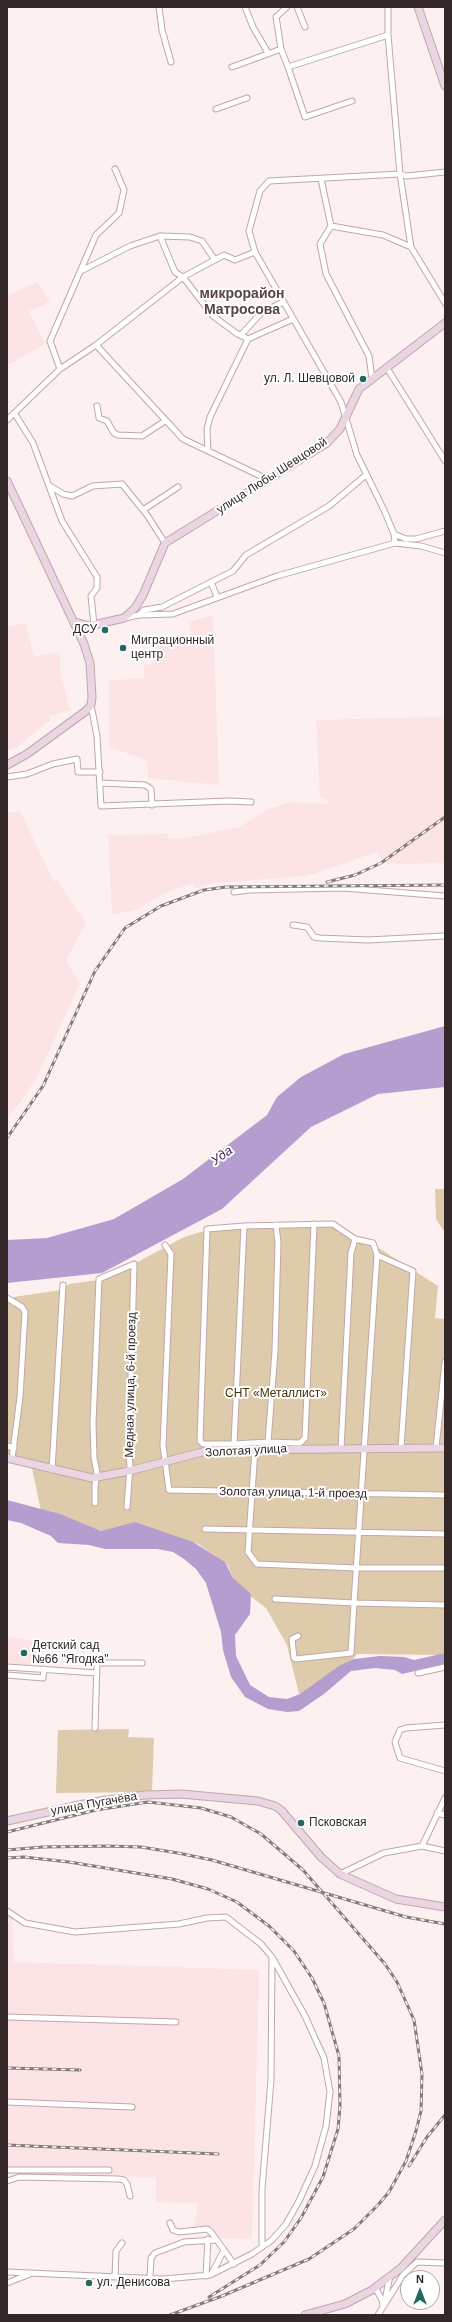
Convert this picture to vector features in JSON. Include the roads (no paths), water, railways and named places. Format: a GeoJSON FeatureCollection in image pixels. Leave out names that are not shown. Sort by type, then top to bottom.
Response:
{"type":"FeatureCollection","features":[{"type":"Feature","properties":{"kind":"street"},"geometry":{"type":"LineString","coordinates":[[159,7],[162,30],[170,62]]}},
{"type":"Feature","properties":{"kind":"street"},"geometry":{"type":"LineString","coordinates":[[245,7],[253,27],[268,53]]}},
{"type":"Feature","properties":{"kind":"street"},"geometry":{"type":"LineString","coordinates":[[287,7],[276,17],[281,49],[305,117],[352,101]]}},
{"type":"Feature","properties":{"kind":"street"},"geometry":{"type":"LineString","coordinates":[[297,7],[306,27]]}},
{"type":"Feature","properties":{"kind":"street"},"geometry":{"type":"LineString","coordinates":[[388,7],[388,35],[400,174],[411,247],[445,303]]}},
{"type":"Feature","properties":{"kind":"street"},"geometry":{"type":"LineString","coordinates":[[418,7],[445,86]]}},
{"type":"Feature","properties":{"kind":"street"},"geometry":{"type":"LineString","coordinates":[[288,67],[388,35]]}},
{"type":"Feature","properties":{"kind":"street"},"geometry":{"type":"LineString","coordinates":[[232,67],[281,49]]}},
{"type":"Feature","properties":{"kind":"street"},"geometry":{"type":"LineString","coordinates":[[216,109],[247,98]]}},
{"type":"Feature","properties":{"kind":"street"},"geometry":{"type":"LineString","coordinates":[[60,369],[50,341],[96,235],[118,213],[124,190],[115,168]]}},
{"type":"Feature","properties":{"kind":"street"},"geometry":{"type":"LineString","coordinates":[[395,542],[394,534],[357,454],[341,402],[255,252],[249,231],[260,191],[269,181],[400,174],[407,176],[445,172]]}},
{"type":"Feature","properties":{"kind":"street"},"geometry":{"type":"LineString","coordinates":[[321,179],[331,226],[320,244],[326,274],[369,356],[372,379]]}},
{"type":"Feature","properties":{"kind":"street"},"geometry":{"type":"LineString","coordinates":[[331,226],[383,235],[411,247]]}},
{"type":"Feature","properties":{"kind":"street"},"geometry":{"type":"LineString","coordinates":[[81,272],[130,246],[160,236],[184,236],[202,242],[215,260]]}},
{"type":"Feature","properties":{"kind":"street"},"geometry":{"type":"LineString","coordinates":[[160,236],[175,272],[183,277],[213,316],[248,338]]}},
{"type":"Feature","properties":{"kind":"street"},"geometry":{"type":"LineString","coordinates":[[7,420],[15,414],[60,369],[96,345],[183,277],[224,255],[235,260],[255,252]]}},
{"type":"Feature","properties":{"kind":"street"},"geometry":{"type":"LineString","coordinates":[[241,335],[261,313],[283,302]]}},
{"type":"Feature","properties":{"kind":"street"},"geometry":{"type":"LineString","coordinates":[[208,451],[207,429],[210,416],[248,338],[293,319]]}},
{"type":"Feature","properties":{"kind":"street","name":"улица Любы Шевцовой"},"geometry":{"type":"LineString","coordinates":[[165,543],[269,480],[326,443],[340,429],[345,415],[359,389],[445,323]]}},
{"type":"Feature","properties":{"kind":"street"},"geometry":{"type":"LineString","coordinates":[[96,345],[183,439],[269,480]]}},
{"type":"Feature","properties":{"kind":"street"},"geometry":{"type":"LineString","coordinates":[[387,368],[445,461]]}},
{"type":"Feature","properties":{"kind":"street"},"geometry":{"type":"LineString","coordinates":[[97,406],[100,418],[107,421],[114,433],[118,435],[142,436],[165,421]]}},
{"type":"Feature","properties":{"kind":"street"},"geometry":{"type":"LineString","coordinates":[[15,414],[33,443],[62,521],[97,577],[97,588],[91,596],[92,625],[84,644]]}},
{"type":"Feature","properties":{"kind":"street"},"geometry":{"type":"LineString","coordinates":[[139,615],[144,610],[162,607],[233,571],[246,554],[329,506],[366,475]]}},
{"type":"Feature","properties":{"kind":"street"},"geometry":{"type":"LineString","coordinates":[[7,481],[75,622],[90,663],[91,705],[97,736],[101,806],[229,801],[251,802]]}},
{"type":"Feature","properties":{"kind":"street"},"geometry":{"type":"LineString","coordinates":[[50,486],[63,494],[72,496],[94,486],[118,483],[143,510],[165,543],[143,595],[135,608],[124,618]]}},
{"type":"Feature","properties":{"kind":"street"},"geometry":{"type":"LineString","coordinates":[[143,510],[178,487]]}},
{"type":"Feature","properties":{"kind":"street"},"geometry":{"type":"LineString","coordinates":[[394,534],[406,538],[416,539],[445,531]]}},
{"type":"Feature","properties":{"kind":"street"},"geometry":{"type":"LineString","coordinates":[[75,622],[92,625],[139,615],[173,614],[277,576],[395,542],[421,546],[445,554]]}},
{"type":"Feature","properties":{"kind":"street"},"geometry":{"type":"LineString","coordinates":[[211,582],[217,598]]}},
{"type":"Feature","properties":{"kind":"street"},"geometry":{"type":"LineString","coordinates":[[7,765],[27,754],[86,711],[91,705]]}},
{"type":"Feature","properties":{"kind":"street"},"geometry":{"type":"LineString","coordinates":[[7,777],[27,774],[53,764],[77,759],[78,772],[100,772]]}},
{"type":"Feature","properties":{"kind":"street"},"geometry":{"type":"LineString","coordinates":[[100,783],[145,785],[151,789],[152,805]]}},
{"type":"Feature","properties":{"kind":"street"},"geometry":{"type":"LineString","coordinates":[[234,892],[249,890],[343,888],[445,896]]}},
{"type":"Feature","properties":{"kind":"street"},"geometry":{"type":"LineString","coordinates":[[293,925],[307,927],[314,937],[320,938],[368,940],[445,936]]}},
{"type":"Feature","properties":{"kind":"street"},"geometry":{"type":"LineString","coordinates":[[298,1636],[292,1638],[294,1658],[296,1659],[351,1653],[363,1448],[377,1255],[373,1243],[355,1239],[333,1224],[314,1224],[244,1226],[207,1230],[199,1440],[203,1444],[300,1443],[305,1438],[314,1224]]}},
{"type":"Feature","properties":{"kind":"street"},"geometry":{"type":"LineString","coordinates":[[267,1444],[275,1351],[278,1243],[276,1225]]}},
{"type":"Feature","properties":{"kind":"street"},"geometry":{"type":"LineString","coordinates":[[234,1444],[244,1226]]}},
{"type":"Feature","properties":{"kind":"street"},"geometry":{"type":"LineString","coordinates":[[341,1448],[350,1253],[355,1239]]}},
{"type":"Feature","properties":{"kind":"street"},"geometry":{"type":"LineString","coordinates":[[165,1245],[171,1254],[163,1446],[166,1462]]}},
{"type":"Feature","properties":{"kind":"street"},"geometry":{"type":"LineString","coordinates":[[377,1255],[413,1271],[401,1448]]}},
{"type":"Feature","properties":{"kind":"street","name":"Медная улица, 6-й проезд"},"geometry":{"type":"LineString","coordinates":[[96,1478],[97,1472],[94,1458],[93,1416],[99,1279],[134,1264],[127,1506]]}},
{"type":"Feature","properties":{"kind":"street"},"geometry":{"type":"LineString","coordinates":[[52,1470],[64,1286]]}},
{"type":"Feature","properties":{"kind":"street"},"geometry":{"type":"LineString","coordinates":[[7,1298],[22,1306],[26,1312],[20,1397],[14,1448],[9,1458]]}},
{"type":"Feature","properties":{"kind":"street"},"geometry":{"type":"LineString","coordinates":[[436,1448],[445,1362]]}},
{"type":"Feature","properties":{"kind":"street","name":"Золотая улица"},"geometry":{"type":"LineString","coordinates":[[9,1458],[52,1470],[96,1478],[210,1450],[255,1449],[267,1444],[341,1448],[445,1448]]}},
{"type":"Feature","properties":{"kind":"street"},"geometry":{"type":"LineString","coordinates":[[7,1446],[14,1448]]}},
{"type":"Feature","properties":{"kind":"street"},"geometry":{"type":"LineString","coordinates":[[255,1449],[248,1552],[257,1564],[356,1568],[445,1568]]}},
{"type":"Feature","properties":{"kind":"street","name":"Золотая улица, 1-й проезд"},"geometry":{"type":"LineString","coordinates":[[166,1462],[169,1490],[445,1495]]}},
{"type":"Feature","properties":{"kind":"street"},"geometry":{"type":"LineString","coordinates":[[95,1503],[96,1478]]}},
{"type":"Feature","properties":{"kind":"street"},"geometry":{"type":"LineString","coordinates":[[205,1529],[445,1534]]}},
{"type":"Feature","properties":{"kind":"street"},"geometry":{"type":"LineString","coordinates":[[275,1599],[354,1603],[445,1605]]}},
{"type":"Feature","properties":{"kind":"street"},"geometry":{"type":"LineString","coordinates":[[95,1728],[97,1663],[142,1663]]}},
{"type":"Feature","properties":{"kind":"street"},"geometry":{"type":"LineString","coordinates":[[7,1667],[97,1673]]}},
{"type":"Feature","properties":{"kind":"street"},"geometry":{"type":"LineString","coordinates":[[418,1673],[445,1667]]}},
{"type":"Feature","properties":{"kind":"street"},"geometry":{"type":"LineString","coordinates":[[7,1675],[43,1678],[44,1669]]}},
{"type":"Feature","properties":{"kind":"street"},"geometry":{"type":"LineString","coordinates":[[445,1725],[406,1728],[400,1730],[395,1742],[400,1758],[445,1771]]}},
{"type":"Feature","properties":{"kind":"street","name":"улица Пугачёва"},"geometry":{"type":"LineString","coordinates":[[7,1821],[93,1802],[144,1795],[182,1794],[258,1801],[275,1806],[321,1857],[340,1874],[396,1898],[445,1906]]}},
{"type":"Feature","properties":{"kind":"street"},"geometry":{"type":"LineString","coordinates":[[422,1846],[445,1798]]}},
{"type":"Feature","properties":{"kind":"street"},"geometry":{"type":"LineString","coordinates":[[437,1813],[445,1814]]}},
{"type":"Feature","properties":{"kind":"street"},"geometry":{"type":"LineString","coordinates":[[340,1874],[384,1854],[422,1846],[445,1851]]}},
{"type":"Feature","properties":{"kind":"street"},"geometry":{"type":"LineString","coordinates":[[7,1911],[25,1923],[75,1932],[179,1924],[208,1918],[226,1917],[261,1944],[272,1957],[305,2016],[324,2058],[330,2092],[326,2126],[308,2180],[286,2224],[272,2240],[234,2264],[208,2275],[150,2278],[7,2272]]}},
{"type":"Feature","properties":{"kind":"street"},"geometry":{"type":"LineString","coordinates":[[262,2247],[262,2189],[272,2080],[272,1957]]}},
{"type":"Feature","properties":{"kind":"street"},"geometry":{"type":"LineString","coordinates":[[7,2017],[176,2022]]}},
{"type":"Feature","properties":{"kind":"street"},"geometry":{"type":"LineString","coordinates":[[7,2102],[132,2107]]}},
{"type":"Feature","properties":{"kind":"street"},"geometry":{"type":"LineString","coordinates":[[7,2170],[109,2170]]}},
{"type":"Feature","properties":{"kind":"street"},"geometry":{"type":"LineString","coordinates":[[7,2181],[19,2177],[118,2179],[124,2180],[130,2196]]}},
{"type":"Feature","properties":{"kind":"street"},"geometry":{"type":"LineString","coordinates":[[305,2315],[344,2304],[375,2287],[419,2251],[445,2220]]}},
{"type":"Feature","properties":{"kind":"street"},"geometry":{"type":"LineString","coordinates":[[170,2223],[173,2230],[179,2232],[207,2229],[211,2232],[234,2264]]}},
{"type":"Feature","properties":{"kind":"street"},"geometry":{"type":"LineString","coordinates":[[208,2240],[208,2275]]}},
{"type":"Feature","properties":{"kind":"street"},"geometry":{"type":"LineString","coordinates":[[150,2278],[151,2258],[155,2253],[184,2242],[216,2240]]}},
{"type":"Feature","properties":{"kind":"street"},"geometry":{"type":"LineString","coordinates":[[115,2277],[116,2251],[122,2243]]}},
{"type":"Feature","properties":{"kind":"street"},"geometry":{"type":"LineString","coordinates":[[208,2275],[224,2250]]}},
{"type":"Feature","properties":{"kind":"street"},"geometry":{"type":"LineString","coordinates":[[378,2315],[403,2275],[418,2262],[445,2263]]}},
{"type":"Feature","properties":{"kind":"street"},"geometry":{"type":"LineString","coordinates":[[7,2283],[32,2273]]}},
{"type":"Feature","properties":{"kind":"street"},"geometry":{"type":"LineString","coordinates":[[383,2306],[390,2286],[390,2276]]}},
{"type":"Feature","properties":{"kind":"street"},"geometry":{"type":"LineString","coordinates":[[375,2287],[382,2300],[383,2306]]}},
{"type":"Feature","properties":{"kind":"water","name":"Уда"},"geometry":{"type":"Polygon","coordinates":[[[445,1026],[445,1087],[378,1094],[311,1127],[222,1209],[102,1273],[7,1283],[7,1240],[47,1238],[114,1219],[183,1179],[267,1115],[277,1097],[301,1077],[344,1054],[445,1026]]]}},
{"type":"Feature","properties":{"kind":"water"},"geometry":{"type":"Polygon","coordinates":[[[7,1500],[60,1514],[101,1531],[135,1522],[193,1542],[225,1562],[233,1578],[251,1594],[250,1614],[235,1635],[236,1656],[250,1685],[269,1697],[287,1699],[300,1694],[339,1666],[354,1659],[380,1656],[404,1657],[414,1660],[445,1653],[445,1664],[402,1674],[395,1670],[375,1668],[351,1671],[324,1694],[299,1711],[287,1712],[268,1709],[245,1697],[231,1677],[223,1650],[221,1632],[206,1583],[196,1569],[184,1559],[173,1552],[157,1549],[105,1549],[89,1545],[58,1543],[51,1536],[21,1523],[7,1520],[7,1500]]]}},
{"type":"Feature","properties":{"kind":"railway"},"geometry":{"type":"LineString","coordinates":[[327,882],[355,875],[381,863],[445,817]]}},
{"type":"Feature","properties":{"kind":"railway"},"geometry":{"type":"LineString","coordinates":[[7,1138],[43,1086],[95,971],[125,928],[161,906],[204,890],[226,887],[445,885]]}},
{"type":"Feature","properties":{"kind":"railway"},"geometry":{"type":"LineString","coordinates":[[7,1832],[96,1810],[148,1802],[201,1808],[231,1817],[261,1834],[303,1870],[385,1964],[397,1982],[414,2020],[422,2074],[421,2111],[406,2161],[389,2192],[354,2229],[309,2259],[222,2296],[170,2315]]}},
{"type":"Feature","properties":{"kind":"railway"},"geometry":{"type":"LineString","coordinates":[[7,1850],[43,1847],[108,1846],[141,1847],[178,1853],[212,1860],[406,1917],[445,1924]]}},
{"type":"Feature","properties":{"kind":"railway"},"geometry":{"type":"LineString","coordinates":[[7,1858],[24,1857],[69,1862],[172,1879],[208,1889],[237,1902],[269,1926],[294,1951],[312,1978],[324,2003],[339,2056],[340,2106],[338,2129],[323,2177],[301,2218],[284,2242],[260,2265],[209,2297]]}},
{"type":"Feature","properties":{"kind":"railway"},"geometry":{"type":"LineString","coordinates":[[7,2068],[80,2070]]}},
{"type":"Feature","properties":{"kind":"railway"},"geometry":{"type":"LineString","coordinates":[[409,2166],[427,2137],[445,2115]]}},
{"type":"Feature","properties":{"kind":"railway"},"geometry":{"type":"LineString","coordinates":[[7,2145],[218,2154]]}},
{"type":"Feature","properties":{"kind":"place","name":"ул. Л. Шевцовой"},"geometry":{"type":"Point","coordinates":[363,379]}},
{"type":"Feature","properties":{"kind":"place","name":"ДСУ"},"geometry":{"type":"Point","coordinates":[105,630]}},
{"type":"Feature","properties":{"kind":"place","name":"Миграционный центр"},"geometry":{"type":"Point","coordinates":[123,648]}},
{"type":"Feature","properties":{"kind":"place","name":"Детский сад №66 \"Ягодка\""},"geometry":{"type":"Point","coordinates":[24,1653]}},
{"type":"Feature","properties":{"kind":"place","name":"Псковская"},"geometry":{"type":"Point","coordinates":[301,1823]}},
{"type":"Feature","properties":{"kind":"place","name":"ул. Денисова"},"geometry":{"type":"Point","coordinates":[89,2283]}},
{"type":"Feature","properties":{"kind":"district","name":"микрорайон Матросова"},"geometry":{"type":"Point","coordinates":[242,302]}},
{"type":"Feature","properties":{"kind":"park label","name":"СНТ «Металлист»"},"geometry":{"type":"Point","coordinates":[276,1394]}}]}
